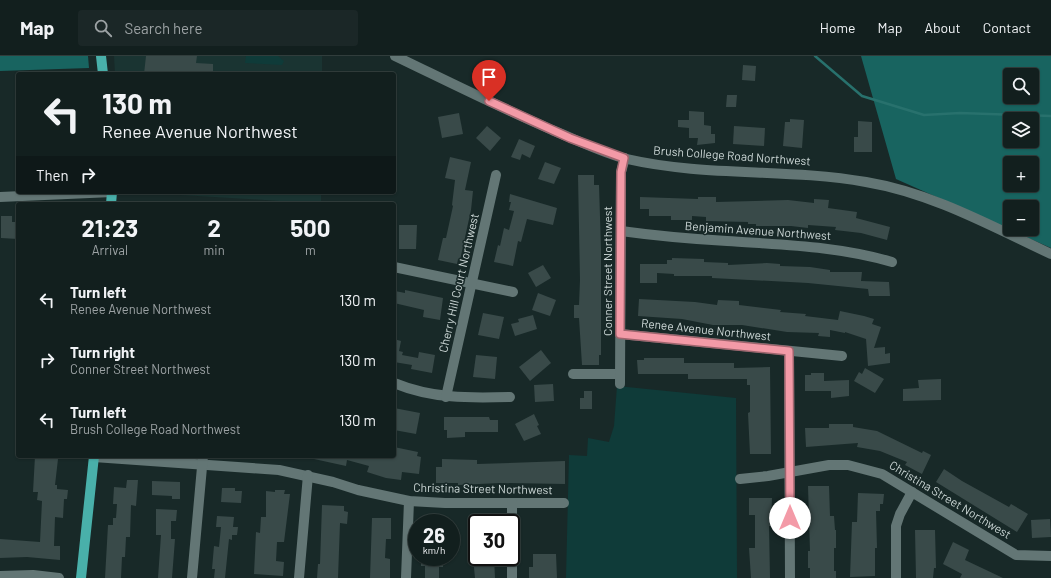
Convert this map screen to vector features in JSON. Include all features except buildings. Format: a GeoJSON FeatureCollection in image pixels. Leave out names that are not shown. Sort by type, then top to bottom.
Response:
{"type":"FeatureCollection","features":[{"type":"Feature","properties":{"kind":"main road"},"geometry":{"type":"LineString","coordinates":[[101,56],[103,72]]}},
{"type":"Feature","properties":{"kind":"main road"},"geometry":{"type":"LineString","coordinates":[[81,578],[94,458]]}},
{"type":"Feature","properties":{"kind":"street","name":"Brush College Road Northwest"},"geometry":{"type":"LineString","coordinates":[[395,56],[524,118],[624,158],[677,167],[825,176],[892,187],[924,196],[1051,254]]}},
{"type":"Feature","properties":{"kind":"street","name":"Conner Street Northwest"},"geometry":{"type":"LineString","coordinates":[[573,374],[620,379],[621,172],[624,158]]}},
{"type":"Feature","properties":{"kind":"street","name":"Cherry Hill Court Northwest"},"geometry":{"type":"LineString","coordinates":[[446,397],[496,175]]}},
{"type":"Feature","properties":{"kind":"street"},"geometry":{"type":"LineString","coordinates":[[0,197],[67,194]]}},
{"type":"Feature","properties":{"kind":"street","name":"Benjamin Avenue Northwest"},"geometry":{"type":"LineString","coordinates":[[621,232],[667,237],[820,247],[863,254],[892,262]]}},
{"type":"Feature","properties":{"kind":"street"},"geometry":{"type":"LineString","coordinates":[[396,267],[513,292]]}},
{"type":"Feature","properties":{"kind":"street","name":"Renee Avenue Northwest"},"geometry":{"type":"LineString","coordinates":[[620,334],[842,356]]}},
{"type":"Feature","properties":{"kind":"street"},"geometry":{"type":"LineString","coordinates":[[789,351],[790,578]]}},
{"type":"Feature","properties":{"kind":"street"},"geometry":{"type":"LineString","coordinates":[[396,384],[411,390],[446,397],[510,397]]}},
{"type":"Feature","properties":{"kind":"street","name":"Christina Street Northwest"},"geometry":{"type":"LineString","coordinates":[[148,458],[203,460],[279,470],[308,475],[358,490],[410,501],[512,504],[564,503]]}},
{"type":"Feature","properties":{"kind":"street"},"geometry":{"type":"LineString","coordinates":[[192,578],[203,460]]}},
{"type":"Feature","properties":{"kind":"street","name":"Christina Street Northwest"},"geometry":{"type":"LineString","coordinates":[[740,479],[790,473],[829,466],[848,465],[882,474],[1016,555],[1051,556]]}},
{"type":"Feature","properties":{"kind":"street"},"geometry":{"type":"LineString","coordinates":[[299,578],[308,475]]}},
{"type":"Feature","properties":{"kind":"street"},"geometry":{"type":"LineString","coordinates":[[896,578],[896,526],[900,514],[912,492]]}},
{"type":"Feature","properties":{"kind":"street"},"geometry":{"type":"LineString","coordinates":[[406,578],[410,501]]}},
{"type":"Feature","properties":{"kind":"street"},"geometry":{"type":"LineString","coordinates":[[512,504],[512,578]]}},
{"type":"Feature","properties":{"kind":"street"},"geometry":{"type":"LineString","coordinates":[[0,576],[33,575],[59,578]]}},
{"type":"Feature","properties":{"kind":"shaded area"},"geometry":{"type":"Polygon","coordinates":[[[0,56],[88,56],[89,68],[0,71],[0,56]]]}},
{"type":"Feature","properties":{"kind":"shaded area"},"geometry":{"type":"Polygon","coordinates":[[[114,56],[322,56],[322,72],[115,72],[114,56]]]}},
{"type":"Feature","properties":{"kind":"shaded area"},"geometry":{"type":"Polygon","coordinates":[[[246,56],[278,56],[284,61],[282,65],[245,63],[246,56]]]}},
{"type":"Feature","properties":{"kind":"shaded area"},"geometry":{"type":"Polygon","coordinates":[[[861,56],[1051,56],[1051,248],[1024,236],[1039,236],[1039,200],[1003,200],[1003,227],[896,179],[861,56]]]}},
{"type":"Feature","properties":{"kind":"shaded area"},"geometry":{"type":"Polygon","coordinates":[[[164,194],[321,194],[321,202],[164,194]]]}},
{"type":"Feature","properties":{"kind":"shaded area"},"geometry":{"type":"Polygon","coordinates":[[[617,386],[736,398],[737,578],[566,578],[569,455],[587,456],[588,438],[609,442],[614,426],[617,386]]]}},
{"type":"Feature","properties":{"kind":"waterway"},"geometry":{"type":"LineString","coordinates":[[815,56],[862,96],[924,115],[960,113],[1051,116]]}},
{"type":"Feature","properties":{"kind":"route"},"geometry":{"type":"LineString","coordinates":[[489,101],[570,138],[624,158],[621,172],[620,334],[789,351],[790,518]]}}]}
